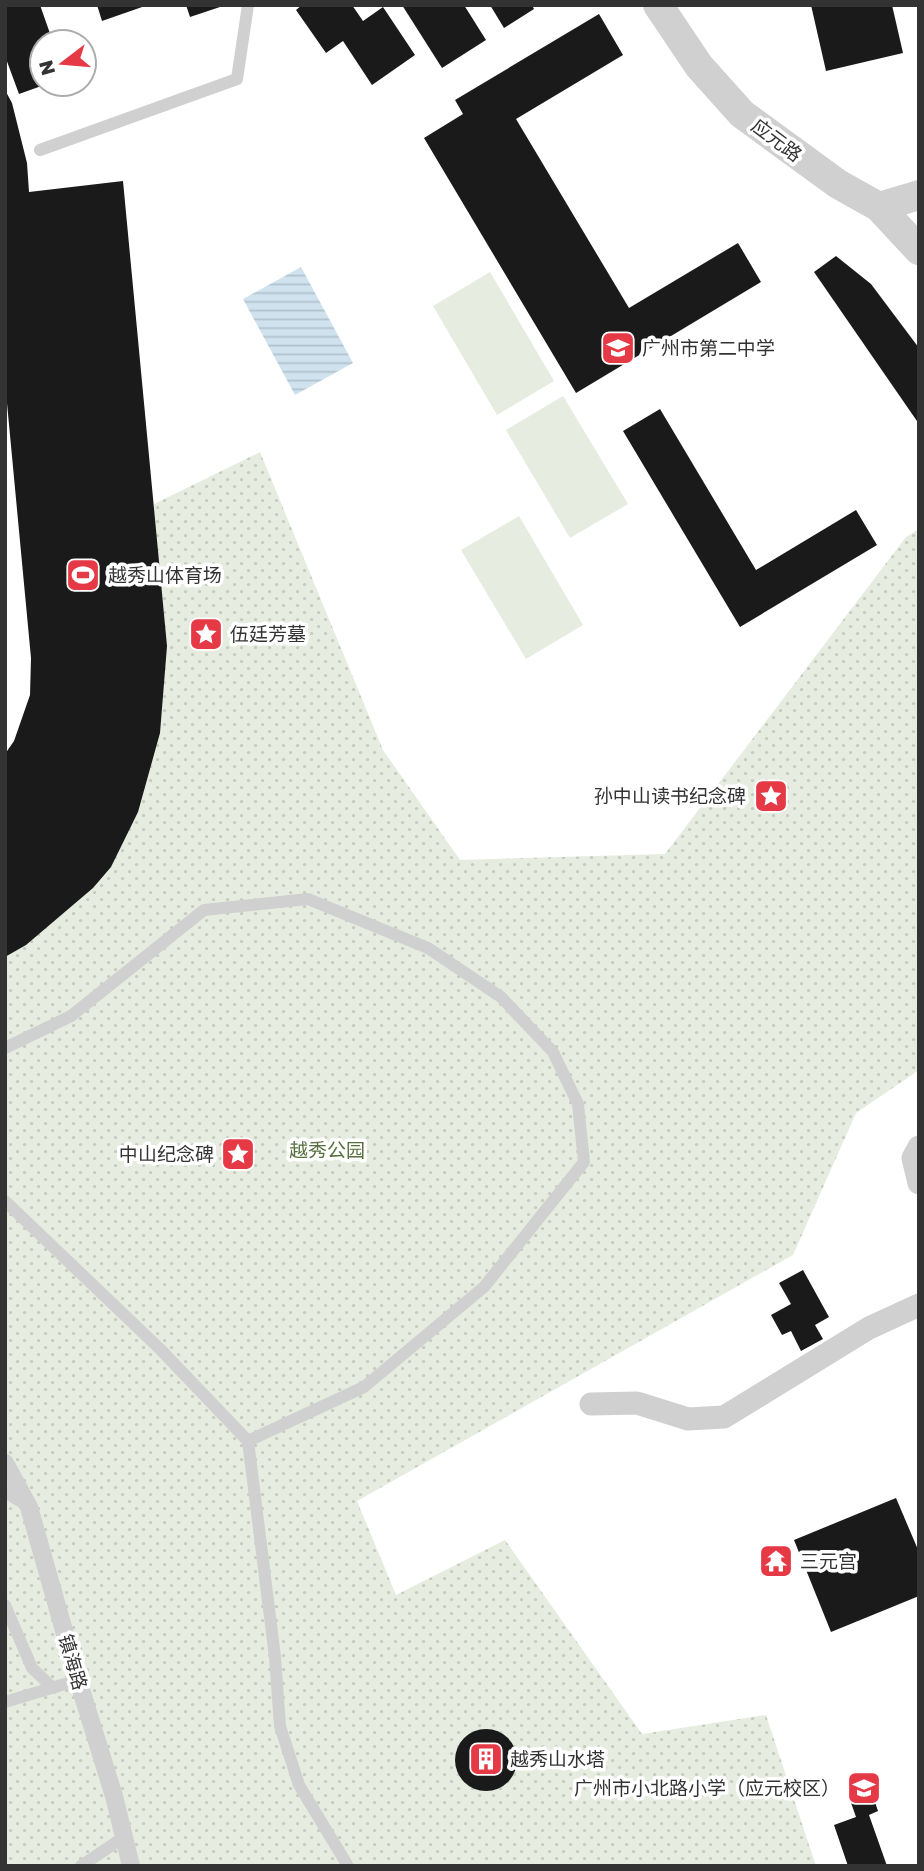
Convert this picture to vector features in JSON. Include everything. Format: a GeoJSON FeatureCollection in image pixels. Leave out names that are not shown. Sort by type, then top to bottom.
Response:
{"type":"FeatureCollection","features":[{"type":"Feature","properties":{"kind":"street","name":"应元路"},"geometry":{"type":"LineString","coordinates":[[657,5],[699,66],[742,114],[838,184],[879,207],[919,250]]}},
{"type":"Feature","properties":{"kind":"street"},"geometry":{"type":"LineString","coordinates":[[879,207],[919,195]]}},
{"type":"Feature","properties":{"kind":"street"},"geometry":{"type":"LineString","coordinates":[[919,1147],[913,1158],[919,1183]]}},
{"type":"Feature","properties":{"kind":"street"},"geometry":{"type":"LineString","coordinates":[[591,1404],[637,1403],[688,1419],[724,1416],[869,1328],[919,1304]]}},
{"type":"Feature","properties":{"kind":"street","name":"镇海路"},"geometry":{"type":"LineString","coordinates":[[5,1463],[29,1507],[114,1796],[131,1866]]}},
{"type":"Feature","properties":{"kind":"lane"},"geometry":{"type":"LineString","coordinates":[[40,150],[237,79],[248,5]]}},
{"type":"Feature","properties":{"kind":"lane"},"geometry":{"type":"LineString","coordinates":[[5,1048],[71,1016],[204,910],[309,899],[428,948],[501,997],[553,1052],[578,1104],[584,1162],[484,1287],[364,1387],[248,1441]]}},
{"type":"Feature","properties":{"kind":"lane"},"geometry":{"type":"LineString","coordinates":[[5,1201],[160,1349],[248,1441],[275,1657],[280,1726],[299,1785],[348,1866]]}},
{"type":"Feature","properties":{"kind":"lane"},"geometry":{"type":"LineString","coordinates":[[5,1492],[29,1507]]}},
{"type":"Feature","properties":{"kind":"lane"},"geometry":{"type":"LineString","coordinates":[[5,1605],[32,1668],[52,1688]]}},
{"type":"Feature","properties":{"kind":"lane"},"geometry":{"type":"LineString","coordinates":[[5,1702],[78,1680]]}},
{"type":"Feature","properties":{"kind":"lane"},"geometry":{"type":"LineString","coordinates":[[81,1866],[124,1837]]}},
{"type":"Feature","properties":{"kind":"green space"},"geometry":{"type":"Polygon","coordinates":[[[490,272],[554,381],[497,415],[433,306],[490,272]]]}},
{"type":"Feature","properties":{"kind":"green space"},"geometry":{"type":"Polygon","coordinates":[[[563,396],[628,504],[570,538],[506,430],[563,396]]]}},
{"type":"Feature","properties":{"kind":"green space","name":"越秀公园"},"geometry":{"type":"Polygon","coordinates":[[[260,452],[383,750],[460,860],[665,854],[906,537],[919,529],[919,1070],[856,1113],[793,1255],[357,1501],[396,1595],[505,1540],[642,1734],[766,1715],[816,1866],[5,1866],[5,957],[26,945],[154,504],[260,452]]]}},
{"type":"Feature","properties":{"kind":"green space"},"geometry":{"type":"Polygon","coordinates":[[[519,516],[583,625],[526,659],[461,550],[519,516]]]}},
{"type":"Feature","properties":{"kind":"water"},"geometry":{"type":"Polygon","coordinates":[[[301,267],[353,363],[295,395],[243,299],[301,267]]]}},
{"type":"Feature","properties":{"kind":"building"},"geometry":{"type":"Polygon","coordinates":[[[5,5],[40,5],[48,28],[28,28],[28,91],[19,94],[5,56],[5,5]]]}},
{"type":"Feature","properties":{"kind":"building"},"geometry":{"type":"Polygon","coordinates":[[[97,5],[145,5],[145,6],[102,21],[97,5]]]}},
{"type":"Feature","properties":{"kind":"building"},"geometry":{"type":"Polygon","coordinates":[[[186,5],[223,5],[223,6],[190,17],[186,5]]]}},
{"type":"Feature","properties":{"kind":"building"},"geometry":{"type":"Polygon","coordinates":[[[302,5],[352,5],[363,21],[383,7],[415,55],[372,85],[343,41],[326,53],[296,10],[302,5]]]}},
{"type":"Feature","properties":{"kind":"building"},"geometry":{"type":"Polygon","coordinates":[[[402,5],[464,5],[486,40],[442,68],[402,5]]]}},
{"type":"Feature","properties":{"kind":"building"},"geometry":{"type":"Polygon","coordinates":[[[490,5],[532,5],[534,9],[504,28],[490,5]]]}},
{"type":"Feature","properties":{"kind":"building"},"geometry":{"type":"Polygon","coordinates":[[[811,5],[892,5],[903,53],[826,71],[811,5]]]}},
{"type":"Feature","properties":{"kind":"building"},"geometry":{"type":"Polygon","coordinates":[[[599,14],[623,55],[516,119],[629,308],[738,243],[761,282],[576,393],[424,138],[463,114],[455,100],[599,14]]]}},
{"type":"Feature","properties":{"kind":"building","name":"越秀山体育场"},"geometry":{"type":"Polygon","coordinates":[[[5,90],[12,103],[27,163],[29,192],[123,181],[167,646],[160,733],[138,812],[111,867],[93,888],[26,945],[5,957],[5,754],[14,741],[30,695],[31,658],[5,382],[5,90]]]}},
{"type":"Feature","properties":{"kind":"building"},"geometry":{"type":"Polygon","coordinates":[[[836,256],[871,284],[919,348],[919,424],[814,272],[836,256]]]}},
{"type":"Feature","properties":{"kind":"building"},"geometry":{"type":"Polygon","coordinates":[[[660,409],[756,570],[856,510],[877,545],[740,627],[623,431],[660,409]]]}},
{"type":"Feature","properties":{"kind":"building"},"geometry":{"type":"Polygon","coordinates":[[[803,1270],[829,1317],[815,1325],[823,1339],[801,1351],[791,1331],[782,1335],[771,1315],[791,1304],[779,1283],[803,1270]]]}},
{"type":"Feature","properties":{"kind":"building"},"geometry":{"type":"Polygon","coordinates":[[[896,1498],[919,1552],[919,1596],[831,1632],[794,1540],[896,1498]]]}},
{"type":"Feature","properties":{"kind":"building","name":"越秀山水塔"},"geometry":{"type":"Polygon","coordinates":[[[486,1729],[498,1731],[508,1738],[515,1748],[515,1772],[508,1782],[498,1789],[486,1791],[474,1789],[464,1782],[457,1772],[455,1760],[457,1748],[464,1738],[474,1731],[486,1729]]]}},
{"type":"Feature","properties":{"kind":"building"},"geometry":{"type":"Polygon","coordinates":[[[871,1790],[878,1811],[869,1815],[887,1866],[848,1866],[834,1825],[856,1817],[849,1797],[871,1790]]]}},
{"type":"Feature","properties":{"kind":"place","name":"广州市第二中学"},"geometry":{"type":"Point","coordinates":[618,348]}},
{"type":"Feature","properties":{"kind":"place","name":"越秀山体育场"},"geometry":{"type":"Point","coordinates":[83,575]}},
{"type":"Feature","properties":{"kind":"place","name":"伍廷芳墓"},"geometry":{"type":"Point","coordinates":[206,634]}},
{"type":"Feature","properties":{"kind":"place","name":"孙中山读书纪念碑"},"geometry":{"type":"Point","coordinates":[771,796]}},
{"type":"Feature","properties":{"kind":"place","name":"中山纪念碑"},"geometry":{"type":"Point","coordinates":[238,1154]}},
{"type":"Feature","properties":{"kind":"place","name":"三元宫"},"geometry":{"type":"Point","coordinates":[776,1561]}},
{"type":"Feature","properties":{"kind":"place","name":"越秀山水塔"},"geometry":{"type":"Point","coordinates":[486,1759]}},
{"type":"Feature","properties":{"kind":"place","name":"广州市小北路小学（应元校区）"},"geometry":{"type":"Point","coordinates":[864,1788]}}]}
